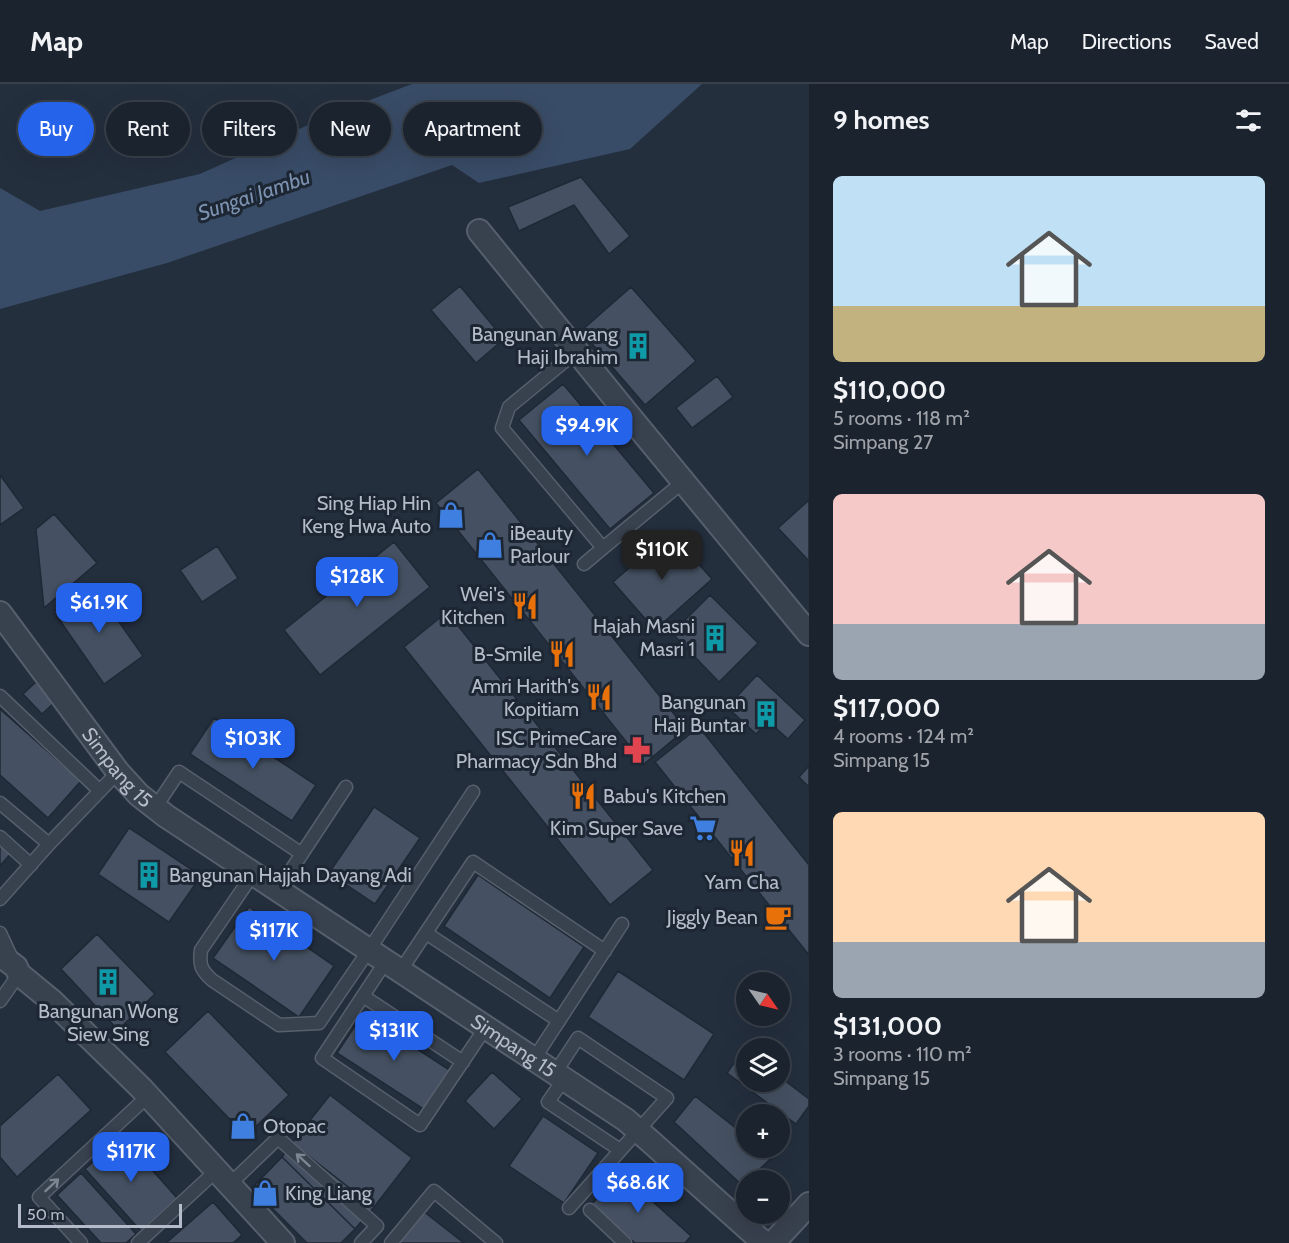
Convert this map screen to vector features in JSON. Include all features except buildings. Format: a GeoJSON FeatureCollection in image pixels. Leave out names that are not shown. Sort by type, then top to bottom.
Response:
{"type":"FeatureCollection","features":[{"type":"Feature","properties":{"kind":"street"},"geometry":{"type":"LineString","coordinates":[[479,231],[809,634]]}},
{"type":"Feature","properties":{"kind":"street","name":"Simpang 15"},"geometry":{"type":"LineString","coordinates":[[0,613],[118,772],[139,795],[253,874],[626,1120],[764,1243]]}},
{"type":"Feature","properties":{"kind":"street"},"geometry":{"type":"LineString","coordinates":[[12,965],[52,1001],[148,1096],[283,1243]]}},
{"type":"Feature","properties":{"kind":"street"},"geometry":{"type":"LineString","coordinates":[[773,1243],[809,1204]]}},
{"type":"Feature","properties":{"kind":"lane"},"geometry":{"type":"LineString","coordinates":[[577,351],[510,407],[502,428],[603,548]]}},
{"type":"Feature","properties":{"kind":"lane"},"geometry":{"type":"LineString","coordinates":[[585,564],[684,481]]}},
{"type":"Feature","properties":{"kind":"lane"},"geometry":{"type":"LineString","coordinates":[[0,696],[100,791]]}},
{"type":"Feature","properties":{"kind":"lane"},"geometry":{"type":"LineString","coordinates":[[0,899],[118,772]]}},
{"type":"Feature","properties":{"kind":"lane"},"geometry":{"type":"LineString","coordinates":[[155,808],[179,772],[302,854]]}},
{"type":"Feature","properties":{"kind":"lane"},"geometry":{"type":"LineString","coordinates":[[278,890],[346,787]]}},
{"type":"Feature","properties":{"kind":"lane"},"geometry":{"type":"LineString","coordinates":[[472,792],[385,960],[322,1058],[420,1125],[486,1027]]}},
{"type":"Feature","properties":{"kind":"lane"},"geometry":{"type":"LineString","coordinates":[[0,803],[49,844]]}},
{"type":"Feature","properties":{"kind":"lane"},"geometry":{"type":"LineString","coordinates":[[0,837],[31,865]]}},
{"type":"Feature","properties":{"kind":"lane"},"geometry":{"type":"LineString","coordinates":[[253,874],[201,950],[200,961],[203,972],[212,980],[279,1025],[319,1023],[385,960],[426,933],[473,862],[605,951]]}},
{"type":"Feature","properties":{"kind":"lane"},"geometry":{"type":"LineString","coordinates":[[534,1059],[622,924]]}},
{"type":"Feature","properties":{"kind":"lane"},"geometry":{"type":"LineString","coordinates":[[0,933],[12,965],[0,1001]]}},
{"type":"Feature","properties":{"kind":"lane"},"geometry":{"type":"LineString","coordinates":[[426,933],[559,1021]]}},
{"type":"Feature","properties":{"kind":"lane"},"geometry":{"type":"LineString","coordinates":[[363,996],[463,1062]]}},
{"type":"Feature","properties":{"kind":"lane"},"geometry":{"type":"LineString","coordinates":[[569,1208],[667,1098],[578,1038],[548,1102],[620,1150]]}},
{"type":"Feature","properties":{"kind":"lane"},"geometry":{"type":"LineString","coordinates":[[81,1243],[39,1197],[148,1096]]}},
{"type":"Feature","properties":{"kind":"lane"},"geometry":{"type":"LineString","coordinates":[[138,1243],[278,1138],[377,1226],[361,1243]]}},
{"type":"Feature","properties":{"kind":"lane"},"geometry":{"type":"LineString","coordinates":[[391,1243],[434,1191],[496,1243]]}},
{"type":"Feature","properties":{"kind":"lane"},"geometry":{"type":"LineString","coordinates":[[590,1210],[625,1243]]}},
{"type":"Feature","properties":{"kind":"water","name":"Sungai Jambu"},"geometry":{"type":"Polygon","coordinates":[[[412,84],[702,84],[630,149],[479,183],[452,165],[167,263],[0,309],[0,188],[40,211],[200,174],[240,156],[297,156],[297,130],[309,125],[309,156],[391,156],[391,102],[365,102],[412,84]]]}},
{"type":"Feature","properties":{"kind":"place","name":"Bangunan Awang Haji Ibrahim"},"geometry":{"type":"Point","coordinates":[638,346]}},
{"type":"Feature","properties":{"kind":"place","name":"Sing Hiap Hin Keng Hwa Auto"},"geometry":{"type":"Point","coordinates":[451,515]}},
{"type":"Feature","properties":{"kind":"place","name":"iBeauty Parlour"},"geometry":{"type":"Point","coordinates":[490,545]}},
{"type":"Feature","properties":{"kind":"place","name":"Wei's Kitchen"},"geometry":{"type":"Point","coordinates":[525,606]}},
{"type":"Feature","properties":{"kind":"place","name":"Hajah Masni Masri 1"},"geometry":{"type":"Point","coordinates":[715,638]}},
{"type":"Feature","properties":{"kind":"place","name":"B-Smile"},"geometry":{"type":"Point","coordinates":[562,654]}},
{"type":"Feature","properties":{"kind":"place","name":"Amri Harith's Kopitiam"},"geometry":{"type":"Point","coordinates":[599,697]}},
{"type":"Feature","properties":{"kind":"place","name":"Bangunan Haji Buntar"},"geometry":{"type":"Point","coordinates":[766,714]}},
{"type":"Feature","properties":{"kind":"place","name":"ISC PrimeCare Pharmacy Sdn Bhd"},"geometry":{"type":"Point","coordinates":[637,750]}},
{"type":"Feature","properties":{"kind":"place","name":"Babu's Kitchen"},"geometry":{"type":"Point","coordinates":[583,796]}},
{"type":"Feature","properties":{"kind":"place","name":"Kim Super Save"},"geometry":{"type":"Point","coordinates":[703,828]}},
{"type":"Feature","properties":{"kind":"place","name":"Yam Cha"},"geometry":{"type":"Point","coordinates":[742,853]}},
{"type":"Feature","properties":{"kind":"place","name":"Bangunan Hajjah Dayang Adi"},"geometry":{"type":"Point","coordinates":[149,875]}},
{"type":"Feature","properties":{"kind":"place","name":"Jiggly Bean"},"geometry":{"type":"Point","coordinates":[778,917]}},
{"type":"Feature","properties":{"kind":"place","name":"Bangunan Wong Siew Sing"},"geometry":{"type":"Point","coordinates":[108,982]}},
{"type":"Feature","properties":{"kind":"place","name":"Otopac"},"geometry":{"type":"Point","coordinates":[243,1126]}},
{"type":"Feature","properties":{"kind":"place","name":"King Liang"},"geometry":{"type":"Point","coordinates":[265,1193]}}]}
